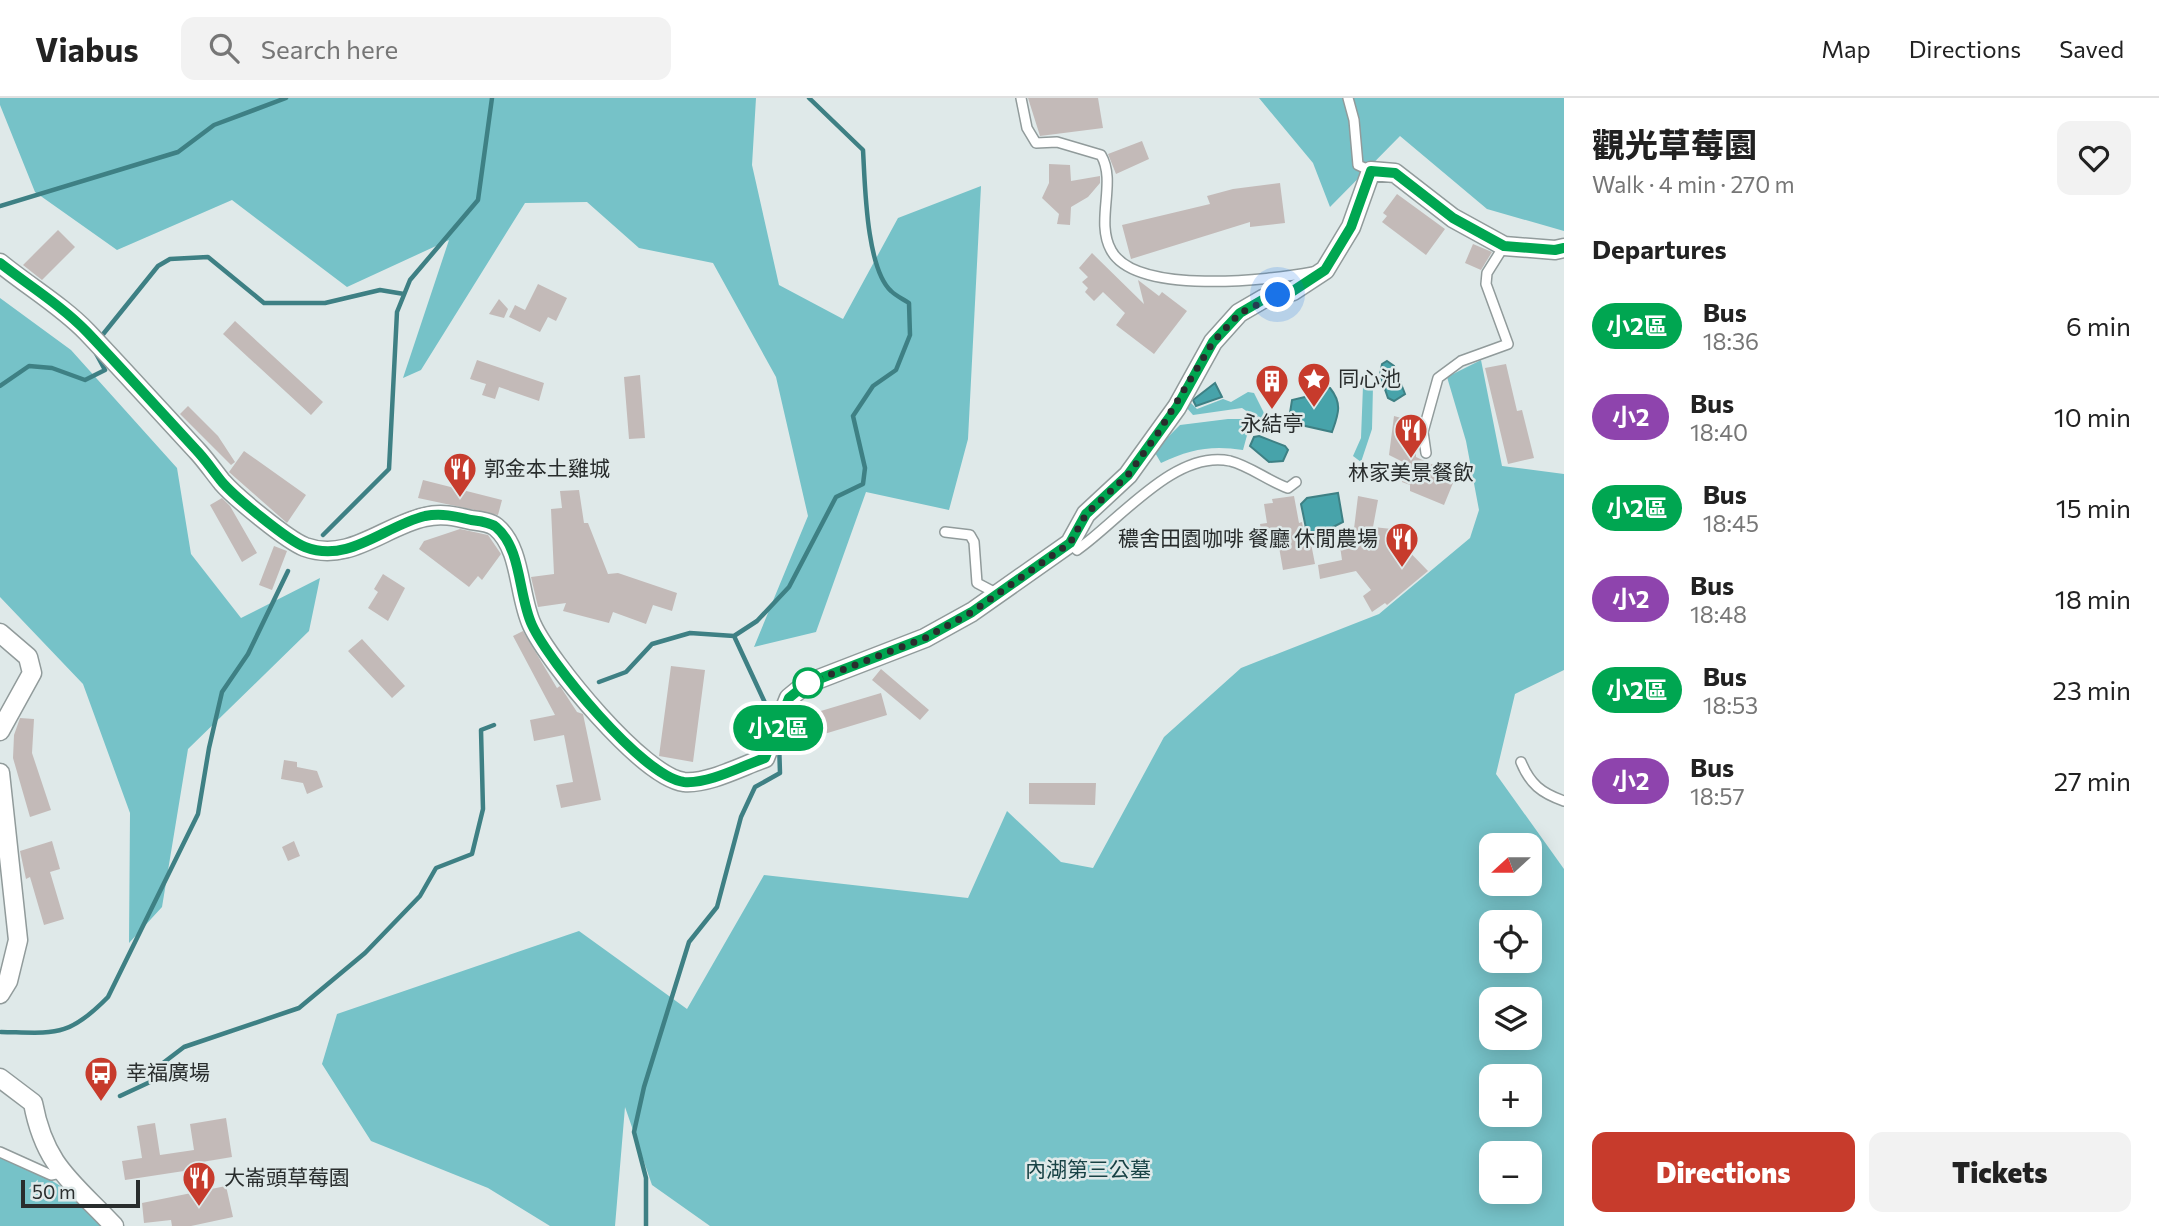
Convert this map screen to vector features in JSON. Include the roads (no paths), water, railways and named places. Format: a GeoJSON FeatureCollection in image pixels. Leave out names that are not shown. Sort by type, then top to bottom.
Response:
{"type":"FeatureCollection","features":[{"type":"Feature","properties":{"kind":"street"},"geometry":{"type":"LineString","coordinates":[[0,263],[85,330],[201,455],[223,484],[292,540],[307,548],[335,552],[373,540],[423,517],[446,514],[494,525],[510,541],[524,603],[532,625],[550,655],[601,717],[641,757],[666,775],[685,782],[708,778],[765,758],[789,698],[806,684],[925,638],[972,612],[1070,543],[1086,514],[1128,475],[1151,444],[1177,407],[1213,342],[1240,313],[1264,299],[1293,291],[1325,270],[1351,227],[1371,171],[1395,173],[1453,218],[1504,246],[1555,250],[1564,248]]}},
{"type":"Feature","properties":{"kind":"street"},"geometry":{"type":"LineString","coordinates":[[0,633],[29,657],[32,673],[0,731]]}},
{"type":"Feature","properties":{"kind":"street"},"geometry":{"type":"LineString","coordinates":[[0,773],[18,940],[9,981],[0,994]]}},
{"type":"Feature","properties":{"kind":"street"},"geometry":{"type":"LineString","coordinates":[[0,1078],[33,1103],[38,1132],[61,1173],[114,1226]]}},
{"type":"Feature","properties":{"kind":"lane"},"geometry":{"type":"LineString","coordinates":[[1021,98],[1027,128],[1037,143],[1057,142],[1101,155],[1107,166],[1105,225],[1111,250],[1127,267],[1196,282],[1276,278],[1325,270]]}},
{"type":"Feature","properties":{"kind":"lane"},"geometry":{"type":"LineString","coordinates":[[1348,98],[1354,120],[1358,165],[1371,171]]}},
{"type":"Feature","properties":{"kind":"lane"},"geometry":{"type":"LineString","coordinates":[[1426,453],[1423,432],[1438,378],[1461,361],[1508,344],[1486,284],[1488,273],[1504,246]]}},
{"type":"Feature","properties":{"kind":"lane"},"geometry":{"type":"LineString","coordinates":[[1070,543],[1077,550],[1166,478],[1202,460],[1234,462],[1288,488],[1296,482]]}},
{"type":"Feature","properties":{"kind":"lane"},"geometry":{"type":"LineString","coordinates":[[945,532],[970,534],[974,542],[977,583],[996,593]]}},
{"type":"Feature","properties":{"kind":"lane"},"geometry":{"type":"LineString","coordinates":[[1521,762],[1529,781],[1546,794],[1564,800]]}},
{"type":"Feature","properties":{"kind":"lane"},"geometry":{"type":"LineString","coordinates":[[0,1152],[51,1175],[61,1173]]}},
{"type":"Feature","properties":{"kind":"waterway"},"geometry":{"type":"LineString","coordinates":[[0,206],[178,152],[214,125],[286,98]]}},
{"type":"Feature","properties":{"kind":"waterway"},"geometry":{"type":"LineString","coordinates":[[323,535],[389,469],[397,312],[410,280],[478,200],[492,98]]}},
{"type":"Feature","properties":{"kind":"waterway"},"geometry":{"type":"LineString","coordinates":[[599,682],[626,672],[652,644],[690,633],[734,636],[757,621],[789,587],[836,497],[863,484],[865,468],[853,416],[873,386],[896,370],[910,335],[909,303],[891,291],[876,264],[868,224],[863,150],[809,98]]}},
{"type":"Feature","properties":{"kind":"waterway"},"geometry":{"type":"LineString","coordinates":[[100,338],[158,266],[170,259],[208,257],[264,303],[325,303],[380,290],[404,294]]}},
{"type":"Feature","properties":{"kind":"waterway"},"geometry":{"type":"LineString","coordinates":[[0,386],[29,366],[52,368],[85,380],[105,370],[93,348]]}},
{"type":"Feature","properties":{"kind":"waterway"},"geometry":{"type":"LineString","coordinates":[[1,1032],[35,1033],[60,1030],[82,1020],[108,997],[198,814],[222,692],[248,654],[288,571]]}},
{"type":"Feature","properties":{"kind":"waterway"},"geometry":{"type":"LineString","coordinates":[[734,636],[773,720]]}},
{"type":"Feature","properties":{"kind":"waterway"},"geometry":{"type":"LineString","coordinates":[[120,1096],[150,1082],[163,1063],[184,1047],[299,1008],[365,953],[420,896],[436,868],[472,854],[483,809],[481,730],[494,725]]}},
{"type":"Feature","properties":{"kind":"waterway"},"geometry":{"type":"LineString","coordinates":[[646,1226],[646,1178],[634,1132],[644,1087],[689,942],[717,907],[741,817],[755,787],[780,773],[779,742]]}},
{"type":"Feature","properties":{"kind":"place","name":"同心池"},"geometry":{"type":"Point","coordinates":[1314,409]}},
{"type":"Feature","properties":{"kind":"place","name":"永結亭"},"geometry":{"type":"Point","coordinates":[1272,411]}},
{"type":"Feature","properties":{"kind":"place","name":"林家美景餐飲"},"geometry":{"type":"Point","coordinates":[1411,460]}},
{"type":"Feature","properties":{"kind":"place","name":"郭金本土雞城"},"geometry":{"type":"Point","coordinates":[460,499]}},
{"type":"Feature","properties":{"kind":"place","name":"穠舍田園咖啡 餐廳 休閒農場"},"geometry":{"type":"Point","coordinates":[1402,569]}},
{"type":"Feature","properties":{"kind":"place","name":"幸福廣場"},"geometry":{"type":"Point","coordinates":[101,1103]}},
{"type":"Feature","properties":{"kind":"place","name":"大崙頭草莓園"},"geometry":{"type":"Point","coordinates":[199,1208]}},
{"type":"Feature","properties":{"kind":"park label","name":"內湖第三公墓"},"geometry":{"type":"Point","coordinates":[1088,1170]}}]}
